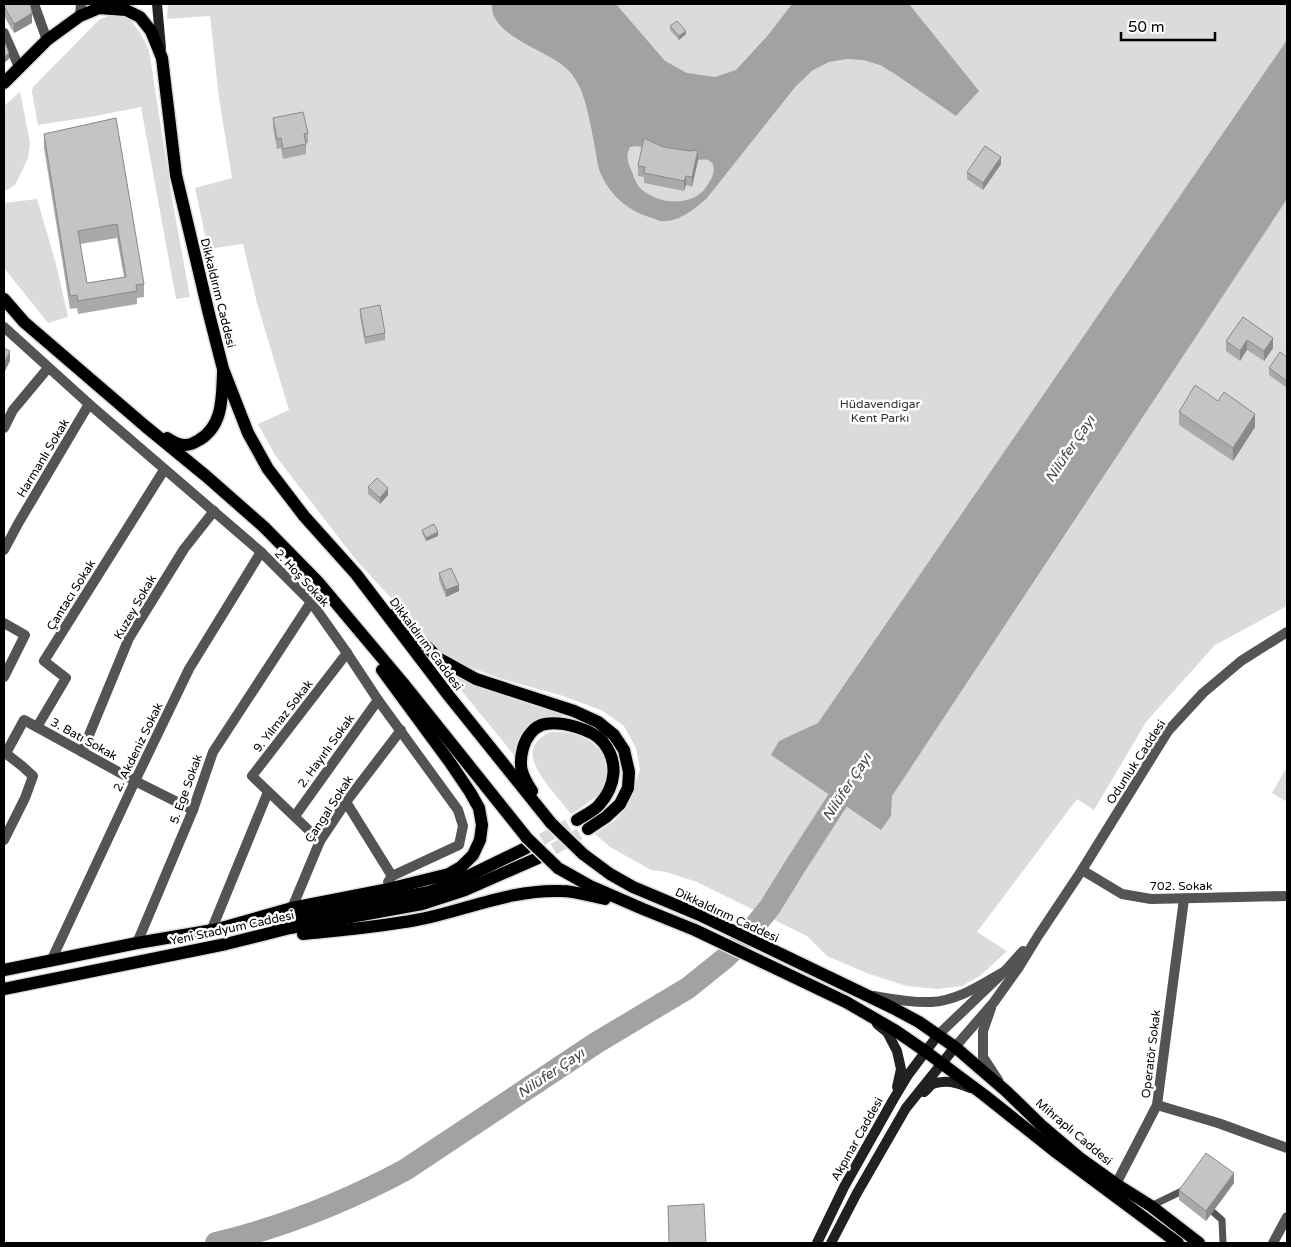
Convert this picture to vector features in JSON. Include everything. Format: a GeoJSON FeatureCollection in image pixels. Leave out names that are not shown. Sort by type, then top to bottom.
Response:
{"type":"FeatureCollection","features":[{"type":"Feature","properties":{"kind":"main road"},"geometry":{"type":"LineString","coordinates":[[81,10],[90,4]]}},
{"type":"Feature","properties":{"kind":"main road"},"geometry":{"type":"LineString","coordinates":[[157,4],[162,58]]}},
{"type":"Feature","properties":{"kind":"main road","name":"Dikkaldırım Caddesi"},"geometry":{"type":"LineString","coordinates":[[4,83],[47,40],[81,10],[99,8],[126,10],[140,17],[151,32],[162,58],[176,175],[223,369],[248,433],[268,469],[304,516],[356,574],[449,696],[551,824],[583,854],[610,874],[633,887],[702,916],[866,995],[902,1013],[938,1035]]}},
{"type":"Feature","properties":{"kind":"main road"},"geometry":{"type":"LineString","coordinates":[[4,299],[24,322],[264,527],[318,583],[403,683],[526,843],[558,868],[590,886],[695,930],[846,1002],[896,1031],[925,1051]]}},
{"type":"Feature","properties":{"kind":"main road"},"geometry":{"type":"LineString","coordinates":[[145,426],[176,444],[186,446],[208,434],[217,421],[222,400],[223,369]]}},
{"type":"Feature","properties":{"kind":"main road"},"geometry":{"type":"LineString","coordinates":[[356,574],[438,658],[476,679],[574,711],[598,722],[614,735],[624,750],[629,772],[628,788],[620,804],[588,829]]}},
{"type":"Feature","properties":{"kind":"main road"},"geometry":{"type":"LineString","coordinates":[[211,931],[292,908],[384,890],[449,874],[461,867],[473,855],[480,840],[482,825],[478,808],[470,792],[380,667],[353,623]]}},
{"type":"Feature","properties":{"kind":"main road"},"geometry":{"type":"LineString","coordinates":[[551,824],[520,769],[524,744],[531,732],[545,724],[567,725],[587,731],[602,742],[612,758],[614,778],[609,793],[598,806],[577,820]]}},
{"type":"Feature","properties":{"kind":"main road","name":"Yeni Stadyum Caddesi"},"geometry":{"type":"LineString","coordinates":[[4,970],[137,944],[286,919],[429,892],[452,884],[526,843]]}},
{"type":"Feature","properties":{"kind":"main road","name":"Yeni Stadyum Caddesi"},"geometry":{"type":"LineString","coordinates":[[4,989],[226,944],[290,928],[422,904],[465,890],[538,858]]}},
{"type":"Feature","properties":{"kind":"main road"},"geometry":{"type":"LineString","coordinates":[[226,944],[288,935],[389,925],[533,892],[562,891],[592,896],[643,909]]}},
{"type":"Feature","properties":{"kind":"main road"},"geometry":{"type":"LineString","coordinates":[[846,1002],[887,1032],[897,1051],[901,1069],[893,1100]]}},
{"type":"Feature","properties":{"kind":"main road","name":"Mihraplı Caddesi"},"geometry":{"type":"LineString","coordinates":[[938,1035],[955,1046],[1041,1125],[1075,1153],[1116,1184],[1151,1206],[1199,1243]]}},
{"type":"Feature","properties":{"kind":"main road","name":"Akpınar Caddesi"},"geometry":{"type":"LineString","coordinates":[[817,1243],[844,1187],[893,1100],[908,1075],[938,1035]]}},
{"type":"Feature","properties":{"kind":"main road","name":"Akpınar Caddesi"},"geometry":{"type":"LineString","coordinates":[[831,1243],[857,1193],[906,1108],[955,1046]]}},
{"type":"Feature","properties":{"kind":"main road","name":"Mihraplı Caddesi"},"geometry":{"type":"LineString","coordinates":[[925,1051],[984,1095],[1057,1154],[1178,1243]]}},
{"type":"Feature","properties":{"kind":"main road"},"geometry":{"type":"LineString","coordinates":[[906,1108],[933,1084],[945,1082],[961,1084],[984,1095]]}},
{"type":"Feature","properties":{"kind":"street"},"geometry":{"type":"LineString","coordinates":[[34,4],[47,40]]}},
{"type":"Feature","properties":{"kind":"street"},"geometry":{"type":"LineString","coordinates":[[4,33],[19,67]]}},
{"type":"Feature","properties":{"kind":"street","name":"2. Hoş Sokak"},"geometry":{"type":"LineString","coordinates":[[4,328],[164,470],[261,552],[311,602],[378,700],[458,810],[463,826],[459,845],[392,876]]}},
{"type":"Feature","properties":{"kind":"street"},"geometry":{"type":"LineString","coordinates":[[4,428],[8,408],[48,368]]}},
{"type":"Feature","properties":{"kind":"street","name":"Harmanlı Sokak"},"geometry":{"type":"LineString","coordinates":[[4,550],[89,404]]}},
{"type":"Feature","properties":{"kind":"street","name":"Çantacı Sokak"},"geometry":{"type":"LineString","coordinates":[[38,728],[66,678],[44,661],[164,470]]}},
{"type":"Feature","properties":{"kind":"street","name":"Kuzey Sokak"},"geometry":{"type":"LineString","coordinates":[[82,752],[129,638],[184,549],[214,511]]}},
{"type":"Feature","properties":{"kind":"street","name":"2. Akdeniz Sokak"},"geometry":{"type":"LineString","coordinates":[[51,961],[135,781],[190,669],[261,552]]}},
{"type":"Feature","properties":{"kind":"street","name":"5. Ege Sokak"},"geometry":{"type":"LineString","coordinates":[[137,944],[193,810],[213,752],[311,602]]}},
{"type":"Feature","properties":{"kind":"street"},"geometry":{"type":"LineString","coordinates":[[4,623],[25,635],[4,677]]}},
{"type":"Feature","properties":{"kind":"street","name":"Odunluk Caddesi"},"geometry":{"type":"LineString","coordinates":[[1038,936],[1082,870],[1168,731],[1203,693],[1241,661],[1287,632]]}},
{"type":"Feature","properties":{"kind":"street","name":"9. Yılmaz Sokak"},"geometry":{"type":"LineString","coordinates":[[320,841],[252,776],[347,653]]}},
{"type":"Feature","properties":{"kind":"street","name":"2. Hayırlı Sokak"},"geometry":{"type":"LineString","coordinates":[[295,816],[378,700]]}},
{"type":"Feature","properties":{"kind":"street","name":"3. Batı Sokak"},"geometry":{"type":"LineString","coordinates":[[5,753],[24,720],[135,781],[193,810]]}},
{"type":"Feature","properties":{"kind":"street","name":"Çangal Sokak"},"geometry":{"type":"LineString","coordinates":[[292,908],[320,841],[346,802],[401,730]]}},
{"type":"Feature","properties":{"kind":"street"},"geometry":{"type":"LineString","coordinates":[[4,840],[25,798],[32,776],[5,753]]}},
{"type":"Feature","properties":{"kind":"street"},"geometry":{"type":"LineString","coordinates":[[211,931],[268,792]]}},
{"type":"Feature","properties":{"kind":"street"},"geometry":{"type":"LineString","coordinates":[[346,802],[392,876],[384,890]]}},
{"type":"Feature","properties":{"kind":"street","name":"702. Sokak"},"geometry":{"type":"LineString","coordinates":[[1082,870],[1122,894],[1151,899],[1287,896]]}},
{"type":"Feature","properties":{"kind":"street","name":"Operatör Sokak"},"geometry":{"type":"LineString","coordinates":[[1184,899],[1157,1105],[1218,1123],[1287,1148]]}},
{"type":"Feature","properties":{"kind":"street"},"geometry":{"type":"LineString","coordinates":[[938,1035],[1038,936]]}},
{"type":"Feature","properties":{"kind":"street"},"geometry":{"type":"LineString","coordinates":[[955,1046],[994,1002],[1038,936]]}},
{"type":"Feature","properties":{"kind":"street"},"geometry":{"type":"LineString","coordinates":[[866,995],[932,1002],[951,998],[973,989],[1005,970]]}},
{"type":"Feature","properties":{"kind":"street"},"geometry":{"type":"LineString","coordinates":[[994,1002],[983,1031],[983,1056],[1006,1091]]}},
{"type":"Feature","properties":{"kind":"street"},"geometry":{"type":"LineString","coordinates":[[1116,1184],[1157,1105]]}},
{"type":"Feature","properties":{"kind":"street"},"geometry":{"type":"LineString","coordinates":[[1272,1243],[1287,1217]]}},
{"type":"Feature","properties":{"kind":"lane"},"geometry":{"type":"LineString","coordinates":[[1151,1206],[1185,1191]]}},
{"type":"Feature","properties":{"kind":"lane"},"geometry":{"type":"LineString","coordinates":[[1213,1212],[1222,1220],[1223,1243]]}},
{"type":"Feature","properties":{"kind":"green space","name":"Hüdavendigar Kent Parkı"},"geometry":{"type":"Polygon","coordinates":[[[168,4],[1287,4],[1287,606],[1215,645],[1146,722],[1094,810],[1077,799],[977,932],[1007,951],[980,976],[962,986],[937,989],[907,986],[869,974],[827,956],[807,936],[697,882],[666,872],[651,870],[610,847],[595,834],[614,821],[627,807],[640,770],[636,748],[624,726],[601,710],[560,695],[502,679],[469,667],[442,653],[356,560],[275,455],[258,424],[289,410],[257,303],[243,244],[208,249],[195,188],[232,178],[219,98],[210,16],[167,19],[168,4]]]}},
{"type":"Feature","properties":{"kind":"green space"},"geometry":{"type":"Polygon","coordinates":[[[117,15],[129,19],[140,32],[149,50],[172,198],[190,297],[176,299],[141,107],[38,125],[32,92],[33,87],[99,20],[117,15]]]}},
{"type":"Feature","properties":{"kind":"green space"},"geometry":{"type":"Polygon","coordinates":[[[20,92],[30,142],[28,158],[15,185],[4,191],[4,106],[20,92]]]}},
{"type":"Feature","properties":{"kind":"green space"},"geometry":{"type":"Polygon","coordinates":[[[37,199],[56,264],[68,317],[48,323],[4,268],[4,203],[37,199]]]}},
{"type":"Feature","properties":{"kind":"green space"},"geometry":{"type":"Polygon","coordinates":[[[442,667],[472,684],[567,716],[547,717],[534,721],[518,739],[514,755],[442,667]]]}},
{"type":"Feature","properties":{"kind":"green space"},"geometry":{"type":"Polygon","coordinates":[[[550,732],[564,732],[592,742],[604,758],[607,772],[606,783],[600,793],[591,801],[571,814],[544,780],[533,758],[536,744],[550,732]]]}},
{"type":"Feature","properties":{"kind":"green space"},"geometry":{"type":"Polygon","coordinates":[[[1287,767],[1287,802],[1272,793],[1287,767]]]}},
{"type":"Feature","properties":{"kind":"water"},"geometry":{"type":"Polygon","coordinates":[[[492,4],[616,4],[665,61],[687,73],[715,77],[736,70],[769,34],[792,4],[909,4],[979,91],[956,116],[880,65],[863,60],[846,59],[829,62],[813,70],[796,86],[707,198],[692,211],[680,218],[660,221],[633,210],[608,187],[598,166],[586,105],[580,87],[569,71],[500,26],[494,16],[492,4]],[[638,146],[630,147],[627,157],[628,162],[640,187],[656,198],[673,202],[690,199],[704,190],[712,177],[714,167],[709,161],[704,159],[689,161],[665,158],[638,146]]]}},
{"type":"Feature","properties":{"kind":"water"},"geometry":{"type":"Polygon","coordinates":[[[1287,40],[1287,199],[892,796],[891,816],[881,830],[771,755],[779,741],[818,723],[1287,40]]]}},
{"type":"Feature","properties":{"kind":"building"},"geometry":{"type":"Polygon","coordinates":[[[4,4],[30,4],[32,13],[14,24],[4,4]]]}},
{"type":"Feature","properties":{"kind":"building"},"geometry":{"type":"Polygon","coordinates":[[[677,21],[686,31],[679,36],[670,26],[677,21]]]}},
{"type":"Feature","properties":{"kind":"building"},"geometry":{"type":"Polygon","coordinates":[[[4,40],[9,53],[4,57],[4,40]]]}},
{"type":"Feature","properties":{"kind":"building"},"geometry":{"type":"Polygon","coordinates":[[[303,112],[308,133],[304,134],[306,144],[283,149],[281,138],[277,139],[273,118],[303,112]]]}},
{"type":"Feature","properties":{"kind":"building"},"geometry":{"type":"Polygon","coordinates":[[[116,118],[144,284],[136,285],[137,291],[78,301],[77,295],[70,296],[44,134],[116,118]],[[117,224],[78,231],[87,283],[126,277],[117,224]]]}},
{"type":"Feature","properties":{"kind":"building"},"geometry":{"type":"Polygon","coordinates":[[[644,138],[663,147],[690,151],[698,150],[692,177],[686,176],[684,181],[644,173],[645,167],[638,166],[644,138]]]}},
{"type":"Feature","properties":{"kind":"building"},"geometry":{"type":"Polygon","coordinates":[[[985,146],[1001,157],[983,183],[967,172],[985,146]]]}},
{"type":"Feature","properties":{"kind":"building"},"geometry":{"type":"Polygon","coordinates":[[[380,305],[385,333],[365,337],[360,309],[380,305]]]}},
{"type":"Feature","properties":{"kind":"building"},"geometry":{"type":"Polygon","coordinates":[[[1243,317],[1273,338],[1264,351],[1247,340],[1240,351],[1226,341],[1243,317]]]}},
{"type":"Feature","properties":{"kind":"building"},"geometry":{"type":"Polygon","coordinates":[[[4,348],[10,351],[4,363],[4,348]]]}},
{"type":"Feature","properties":{"kind":"building"},"geometry":{"type":"Polygon","coordinates":[[[1280,352],[1287,357],[1287,381],[1269,368],[1280,352]]]}},
{"type":"Feature","properties":{"kind":"building"},"geometry":{"type":"Polygon","coordinates":[[[1195,385],[1218,401],[1224,392],[1255,414],[1233,448],[1179,412],[1195,385]]]}},
{"type":"Feature","properties":{"kind":"building"},"geometry":{"type":"Polygon","coordinates":[[[377,478],[388,488],[380,498],[368,487],[377,478]]]}},
{"type":"Feature","properties":{"kind":"building"},"geometry":{"type":"Polygon","coordinates":[[[434,524],[438,532],[426,538],[422,530],[434,524]]]}},
{"type":"Feature","properties":{"kind":"building"},"geometry":{"type":"Polygon","coordinates":[[[451,568],[459,585],[446,590],[439,573],[451,568]]]}},
{"type":"Feature","properties":{"kind":"building"},"geometry":{"type":"Polygon","coordinates":[[[1206,1153],[1234,1173],[1206,1211],[1179,1190],[1206,1153]]]}},
{"type":"Feature","properties":{"kind":"building"},"geometry":{"type":"Polygon","coordinates":[[[704,1204],[706,1243],[669,1243],[668,1206],[704,1204]]]}},
{"type":"Feature","properties":{"kind":"waterway","name":"Nilüfer Çayı"},"geometry":{"type":"LineString","coordinates":[[216,1243],[241,1237],[313,1212],[360,1193],[405,1170],[596,1043],[688,988],[741,943],[770,907],[854,775]]}},
{"type":"Feature","properties":{"kind":"tunnel"},"geometry":{"type":"LineString","coordinates":[[526,848],[577,820]]}},
{"type":"Feature","properties":{"kind":"tunnel"},"geometry":{"type":"LineString","coordinates":[[538,858],[588,829]]}}]}
